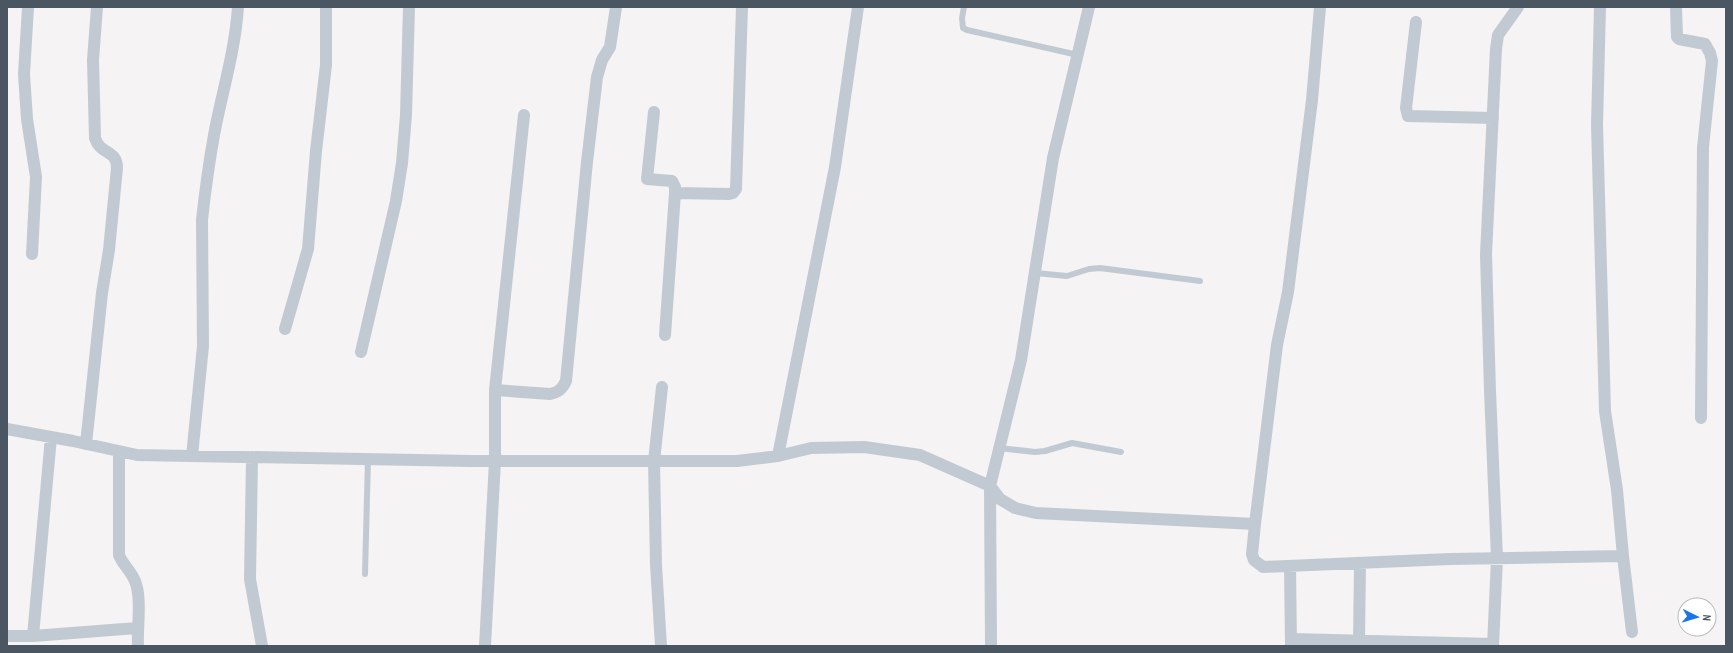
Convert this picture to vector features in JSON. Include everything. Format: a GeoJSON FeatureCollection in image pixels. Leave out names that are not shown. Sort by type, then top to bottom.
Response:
{"type":"FeatureCollection","features":[{"type":"Feature","properties":{"kind":"street"},"geometry":{"type":"LineString","coordinates":[[28,7],[24,74],[27,119],[36,177],[32,254]]}},
{"type":"Feature","properties":{"kind":"street"},"geometry":{"type":"LineString","coordinates":[[86,444],[102,293],[109,250],[117,168],[117,162],[114,156],[101,149],[97,145],[95,138],[93,60],[97,7]]}},
{"type":"Feature","properties":{"kind":"street"},"geometry":{"type":"LineString","coordinates":[[192,456],[203,346],[202,220],[214,134],[231,61],[238,7]]}},
{"type":"Feature","properties":{"kind":"street"},"geometry":{"type":"LineString","coordinates":[[285,329],[308,249],[326,65],[326,7]]}},
{"type":"Feature","properties":{"kind":"street"},"geometry":{"type":"LineString","coordinates":[[361,352],[396,201],[402,163],[406,115],[409,7]]}},
{"type":"Feature","properties":{"kind":"street"},"geometry":{"type":"LineString","coordinates":[[495,390],[550,394],[563,388],[566,381],[587,162],[597,77],[602,60],[610,47],[616,7]]}},
{"type":"Feature","properties":{"kind":"street"},"geometry":{"type":"LineString","coordinates":[[675,192],[729,194],[735,191],[742,7]]}},
{"type":"Feature","properties":{"kind":"street"},"geometry":{"type":"LineString","coordinates":[[778,456],[835,167],[858,7]]}},
{"type":"Feature","properties":{"kind":"street"},"geometry":{"type":"LineString","coordinates":[[991,646],[990,486],[1021,360],[1053,158],[1089,7]]}},
{"type":"Feature","properties":{"kind":"street"},"geometry":{"type":"LineString","coordinates":[[1320,7],[1312,100],[1288,292],[1277,346],[1255,524],[1252,554],[1254,560],[1263,567],[1360,562],[1623,556]]}},
{"type":"Feature","properties":{"kind":"street"},"geometry":{"type":"LineString","coordinates":[[1290,566],[1291,642],[1359,641],[1493,645],[1497,558],[1492,463],[1486,254],[1496,49],[1498,35],[1518,7]]}},
{"type":"Feature","properties":{"kind":"street"},"geometry":{"type":"LineString","coordinates":[[1600,7],[1597,125],[1605,411],[1617,490],[1632,632]]}},
{"type":"Feature","properties":{"kind":"street"},"geometry":{"type":"LineString","coordinates":[[1676,7],[1677,37],[1679,39],[1705,44],[1710,52],[1712,61],[1703,147],[1701,418]]}},
{"type":"Feature","properties":{"kind":"street"},"geometry":{"type":"LineString","coordinates":[[1416,22],[1406,108],[1408,116],[1493,118]]}},
{"type":"Feature","properties":{"kind":"street"},"geometry":{"type":"LineString","coordinates":[[654,112],[647,179],[672,181],[675,187],[665,335]]}},
{"type":"Feature","properties":{"kind":"street"},"geometry":{"type":"LineString","coordinates":[[485,646],[495,461],[495,390],[524,115]]}},
{"type":"Feature","properties":{"kind":"street"},"geometry":{"type":"LineString","coordinates":[[661,646],[656,565],[654,461],[662,387]]}},
{"type":"Feature","properties":{"kind":"street"},"geometry":{"type":"LineString","coordinates":[[7,429],[138,455],[495,461],[654,461],[737,460],[778,456],[811,448],[864,447],[920,455],[990,486],[1000,499],[1015,508],[1036,514],[1255,524]]}},
{"type":"Feature","properties":{"kind":"street"},"geometry":{"type":"LineString","coordinates":[[32,636],[51,437]]}},
{"type":"Feature","properties":{"kind":"street"},"geometry":{"type":"LineString","coordinates":[[119,452],[119,555],[135,582],[138,597],[138,646]]}},
{"type":"Feature","properties":{"kind":"street"},"geometry":{"type":"LineString","coordinates":[[252,457],[250,579],[262,646]]}},
{"type":"Feature","properties":{"kind":"street"},"geometry":{"type":"LineString","coordinates":[[1359,641],[1360,562]]}},
{"type":"Feature","properties":{"kind":"street"},"geometry":{"type":"LineString","coordinates":[[7,636],[32,636],[138,628]]}},
{"type":"Feature","properties":{"kind":"lane"},"geometry":{"type":"LineString","coordinates":[[964,7],[962,24],[963,28],[967,30],[1078,55]]}},
{"type":"Feature","properties":{"kind":"lane"},"geometry":{"type":"LineString","coordinates":[[1034,272],[1067,276],[1089,269],[1100,268],[1200,281]]}},
{"type":"Feature","properties":{"kind":"lane"},"geometry":{"type":"LineString","coordinates":[[999,448],[1035,452],[1045,451],[1072,443],[1121,452]]}},
{"type":"Feature","properties":{"kind":"lane"},"geometry":{"type":"LineString","coordinates":[[365,574],[368,459]]}}]}
